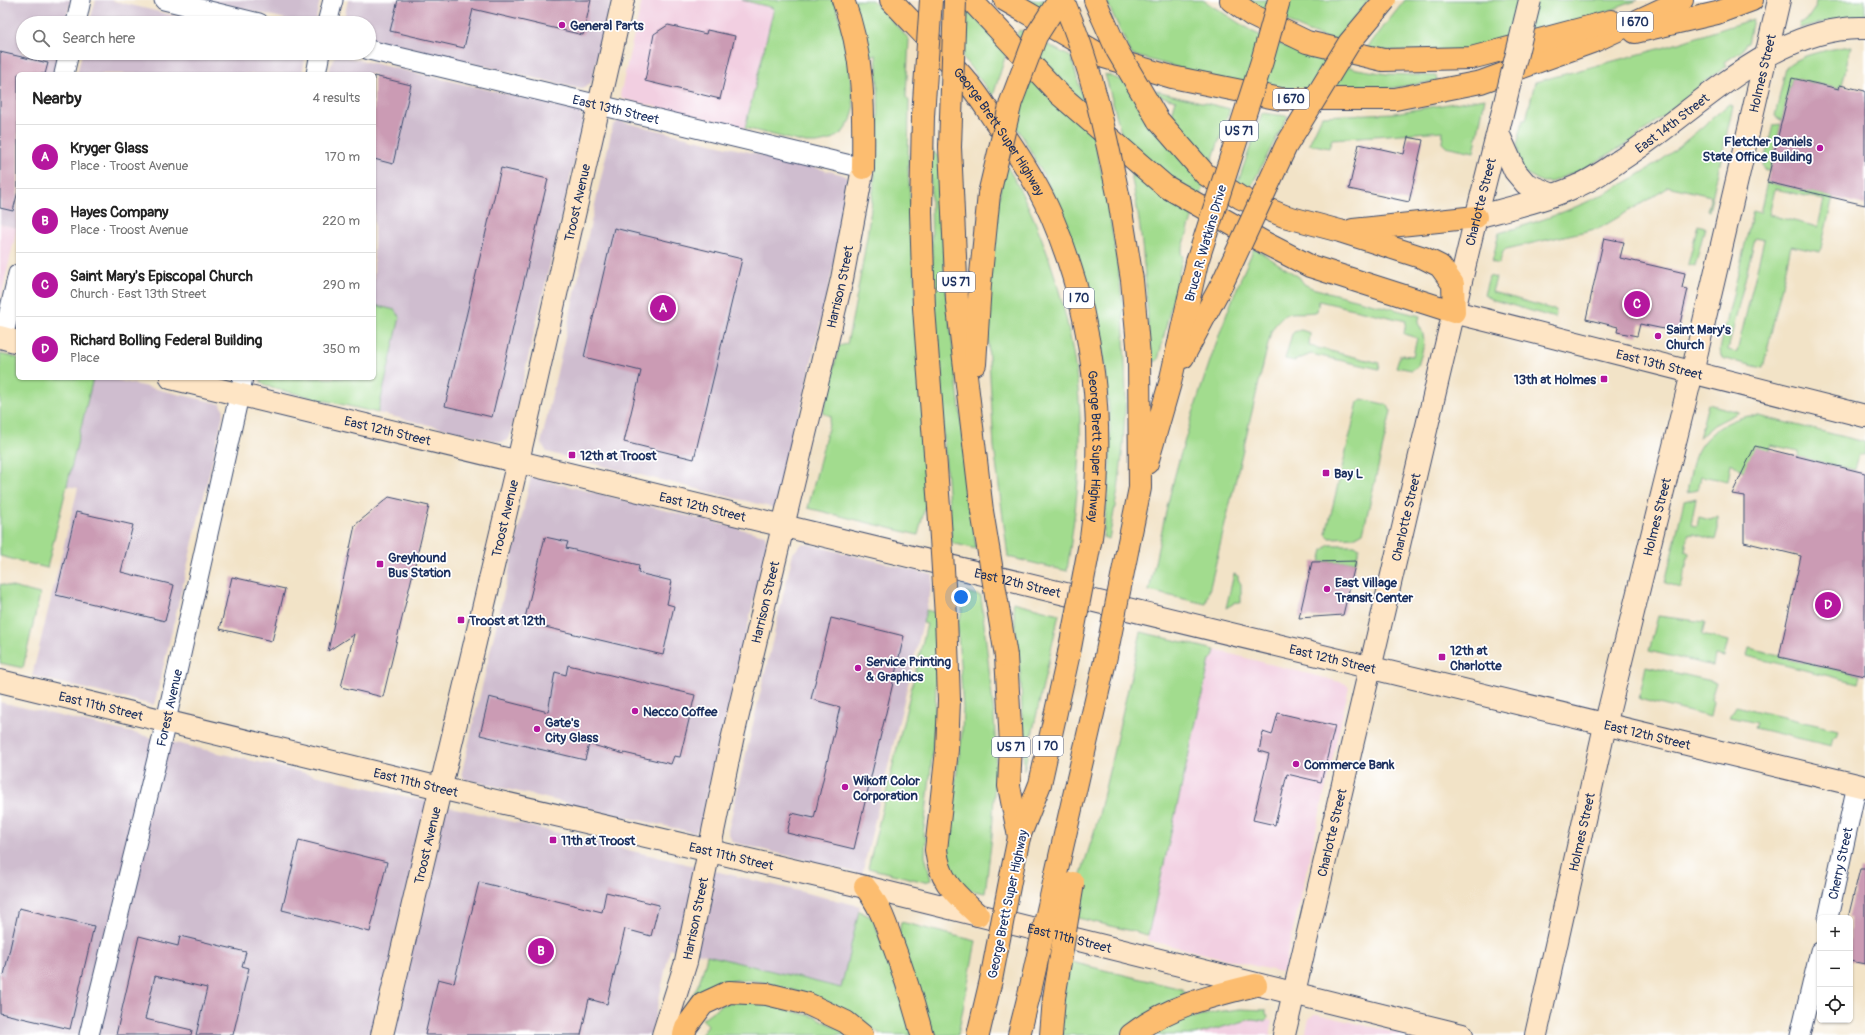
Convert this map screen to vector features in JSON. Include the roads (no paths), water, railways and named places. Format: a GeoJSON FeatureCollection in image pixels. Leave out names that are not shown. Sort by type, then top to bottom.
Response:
{"type":"FeatureCollection","features":[{"type":"Feature","properties":{"kind":"highway"},"geometry":{"type":"LineString","coordinates":[[843,0],[852,23],[858,52],[862,88],[864,168]]}},
{"type":"Feature","properties":{"kind":"highway","name":"George Brett Super Highway"},"geometry":{"type":"LineString","coordinates":[[891,0],[970,85],[1018,154],[1051,214],[1069,264],[1085,319],[1095,373],[1098,432],[1096,502],[1091,538],[1070,653],[1040,784],[1019,837],[991,980],[978,1035]]}},
{"type":"Feature","properties":{"kind":"highway"},"geometry":{"type":"LineString","coordinates":[[931,0],[922,116],[921,211],[924,308],[939,506],[946,616],[949,700],[947,750],[936,850],[942,876],[953,890],[978,915]]}},
{"type":"Feature","properties":{"kind":"highway","name":"US 71"},"geometry":{"type":"LineString","coordinates":[[955,0],[950,147],[957,300],[982,512],[1006,656],[1011,744],[1009,786],[1019,837]]}},
{"type":"Feature","properties":{"kind":"highway"},"geometry":{"type":"LineString","coordinates":[[971,0],[1059,94],[1165,186],[1265,243],[1310,266],[1454,312],[1453,284],[1440,266],[1424,258],[1340,231],[1284,216],[1241,198],[1205,174],[1158,120],[1117,50],[1098,7]]}},
{"type":"Feature","properties":{"kind":"highway","name":"I 670"},"geometry":{"type":"LineString","coordinates":[[1006,0],[1104,57],[1172,78],[1281,99],[1395,99],[1481,82],[1592,42],[1681,1]]}},
{"type":"Feature","properties":{"kind":"highway"},"geometry":{"type":"LineString","coordinates":[[971,417],[980,284],[990,194],[1011,102],[1036,36],[1059,0]]}},
{"type":"Feature","properties":{"kind":"highway"},"geometry":{"type":"LineString","coordinates":[[1051,1035],[1065,878],[1067,832],[1106,661],[1140,488],[1139,356],[1132,280],[1120,200],[1100,107],[1074,26],[1062,0]]}},
{"type":"Feature","properties":{"kind":"highway"},"geometry":{"type":"LineString","coordinates":[[1231,0],[1253,16],[1307,42],[1383,60],[1471,58],[1562,35],[1681,1]]}},
{"type":"Feature","properties":{"kind":"highway","name":"Bruce R. Watkins Drive"},"geometry":{"type":"LineString","coordinates":[[1140,488],[1170,383],[1197,262],[1262,61],[1279,0]]}},
{"type":"Feature","properties":{"kind":"highway"},"geometry":{"type":"LineString","coordinates":[[1170,383],[1223,282],[1286,146],[1349,43],[1386,0]]}},
{"type":"Feature","properties":{"kind":"highway"},"geometry":{"type":"LineString","coordinates":[[1592,42],[1717,13],[1752,0]]}},
{"type":"Feature","properties":{"kind":"highway"},"geometry":{"type":"LineString","coordinates":[[1340,231],[1378,229],[1476,218]]}},
{"type":"Feature","properties":{"kind":"highway"},"geometry":{"type":"LineString","coordinates":[[1019,1035],[1030,991],[1065,878]]}},
{"type":"Feature","properties":{"kind":"highway"},"geometry":{"type":"LineString","coordinates":[[865,886],[875,899],[882,914],[911,995],[922,1035]]}},
{"type":"Feature","properties":{"kind":"highway"},"geometry":{"type":"LineString","coordinates":[[1131,1035],[1149,1021],[1170,1011],[1218,995],[1256,985]]}},
{"type":"Feature","properties":{"kind":"highway"},"geometry":{"type":"LineString","coordinates":[[684,1035],[686,1027],[703,1004],[729,992],[767,994],[808,1004],[846,1022],[862,1035]]}},
{"type":"Feature","properties":{"kind":"street"},"geometry":{"type":"LineString","coordinates":[[78,16],[81,0]]}},
{"type":"Feature","properties":{"kind":"street"},"geometry":{"type":"LineString","coordinates":[[164,0],[230,16]]}},
{"type":"Feature","properties":{"kind":"street"},"geometry":{"type":"LineString","coordinates":[[329,16],[332,0]]}},
{"type":"Feature","properties":{"kind":"street","name":"Troost Avenue"},"geometry":{"type":"LineString","coordinates":[[382,1035],[518,461],[623,0]]}},
{"type":"Feature","properties":{"kind":"street","name":"Charlotte Street"},"geometry":{"type":"LineString","coordinates":[[1284,1035],[1372,667],[1476,218],[1530,0]]}},
{"type":"Feature","properties":{"kind":"street","name":"Holmes Street"},"geometry":{"type":"LineString","coordinates":[[1536,1035],[1605,726],[1692,373],[1778,7]]}},
{"type":"Feature","properties":{"kind":"street","name":"East 14th Street"},"geometry":{"type":"LineString","coordinates":[[1476,218],[1553,195],[1579,185],[1620,161],[1660,134],[1716,89],[1766,57],[1791,44],[1818,34],[1853,27],[1865,28]]}},
{"type":"Feature","properties":{"kind":"street","name":"East 13th Street"},"geometry":{"type":"LineString","coordinates":[[376,52],[864,168]]}},
{"type":"Feature","properties":{"kind":"street"},"geometry":{"type":"LineString","coordinates":[[64,72],[67,60]]}},
{"type":"Feature","properties":{"kind":"street"},"geometry":{"type":"LineString","coordinates":[[316,72],[319,60]]}},
{"type":"Feature","properties":{"kind":"street"},"geometry":{"type":"LineString","coordinates":[[1498,130],[1516,171],[1526,184],[1553,195]]}},
{"type":"Feature","properties":{"kind":"street","name":"Harrison Street"},"geometry":{"type":"LineString","coordinates":[[663,1035],[686,962],[732,740],[842,279],[864,168]]}},
{"type":"Feature","properties":{"kind":"street"},"geometry":{"type":"LineString","coordinates":[[7,339],[16,286]]}},
{"type":"Feature","properties":{"kind":"street","name":"East 13th Street"},"geometry":{"type":"LineString","coordinates":[[1454,312],[1865,416]]}},
{"type":"Feature","properties":{"kind":"street","name":"East 12th Street"},"geometry":{"type":"LineString","coordinates":[[188,380],[241,386],[518,461],[1372,667],[1605,726],[1861,786]]}},
{"type":"Feature","properties":{"kind":"street","name":"Forest Avenue"},"geometry":{"type":"LineString","coordinates":[[89,1035],[165,721],[241,386]]}},
{"type":"Feature","properties":{"kind":"street","name":"East 11th Street"},"geometry":{"type":"LineString","coordinates":[[0,681],[440,788],[865,886],[1256,985],[1462,1035]]}},
{"type":"Feature","properties":{"kind":"street","name":"Cherry Street"},"geometry":{"type":"LineString","coordinates":[[1829,915],[1861,786]]}},
{"type":"Feature","properties":{"kind":"street"},"geometry":{"type":"LineString","coordinates":[[1800,1035],[1817,964]]}},
{"type":"Feature","properties":{"kind":"place","name":"General Parts"},"geometry":{"type":"Point","coordinates":[562,25]}},
{"type":"Feature","properties":{"kind":"place","name":"Fletcher Daniels State Office Building"},"geometry":{"type":"Point","coordinates":[1820,148]}},
{"type":"Feature","properties":{"kind":"place","name":"Saint Mary's Episcopal Church"},"geometry":{"type":"Point","coordinates":[1637,304]}},
{"type":"Feature","properties":{"kind":"place","name":"Kryger Glass"},"geometry":{"type":"Point","coordinates":[663,308]}},
{"type":"Feature","properties":{"kind":"place","name":"Saint Mary's Church"},"geometry":{"type":"Point","coordinates":[1658,336]}},
{"type":"Feature","properties":{"kind":"place","name":"13th at Holmes"},"geometry":{"type":"Point","coordinates":[1604,379]}},
{"type":"Feature","properties":{"kind":"place","name":"12th at Troost"},"geometry":{"type":"Point","coordinates":[572,455]}},
{"type":"Feature","properties":{"kind":"place","name":"Bay L"},"geometry":{"type":"Point","coordinates":[1326,473]}},
{"type":"Feature","properties":{"kind":"place","name":"Greyhound Bus Station"},"geometry":{"type":"Point","coordinates":[380,564]}},
{"type":"Feature","properties":{"kind":"place","name":"East Village Transit Center"},"geometry":{"type":"Point","coordinates":[1327,589]}},
{"type":"Feature","properties":{"kind":"place","name":"Richard Bolling Federal Building"},"geometry":{"type":"Point","coordinates":[1828,605]}},
{"type":"Feature","properties":{"kind":"place","name":"Troost at 12th"},"geometry":{"type":"Point","coordinates":[461,620]}},
{"type":"Feature","properties":{"kind":"place","name":"12th at Charlotte"},"geometry":{"type":"Point","coordinates":[1442,657]}},
{"type":"Feature","properties":{"kind":"place","name":"Service Printing & Graphics"},"geometry":{"type":"Point","coordinates":[858,668]}},
{"type":"Feature","properties":{"kind":"place","name":"Necco Coffee"},"geometry":{"type":"Point","coordinates":[635,711]}},
{"type":"Feature","properties":{"kind":"place","name":"Gate's City Glass"},"geometry":{"type":"Point","coordinates":[537,729]}},
{"type":"Feature","properties":{"kind":"place","name":"Commerce Bank"},"geometry":{"type":"Point","coordinates":[1296,764]}},
{"type":"Feature","properties":{"kind":"place","name":"Wikoff Color Corporation"},"geometry":{"type":"Point","coordinates":[845,787]}},
{"type":"Feature","properties":{"kind":"place","name":"11th at Troost"},"geometry":{"type":"Point","coordinates":[553,840]}},
{"type":"Feature","properties":{"kind":"place","name":"Hayes Company"},"geometry":{"type":"Point","coordinates":[541,951]}}]}
